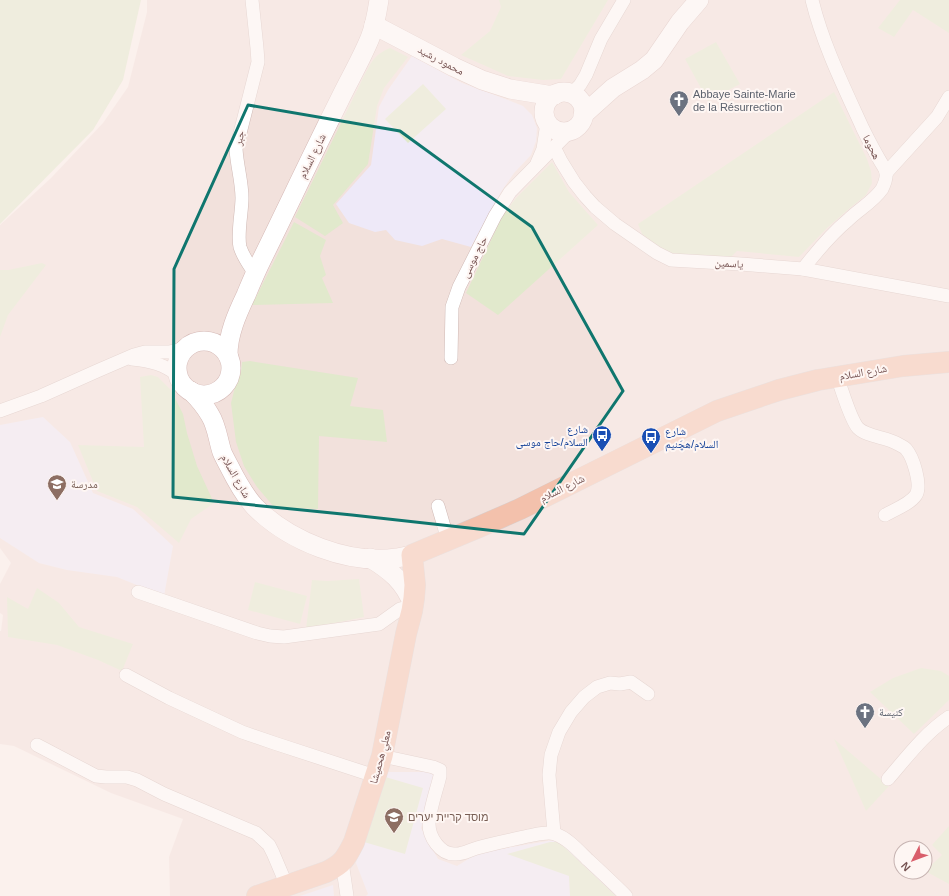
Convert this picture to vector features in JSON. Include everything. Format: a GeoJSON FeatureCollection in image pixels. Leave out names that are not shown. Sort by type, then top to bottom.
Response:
{"type":"FeatureCollection","features":[{"type":"Feature","properties":{"kind":"main road","name":"شارع السلام"},"geometry":{"type":"LineString","coordinates":[[228,355],[232,327],[239,310],[349,78],[370,38],[379,0]]}},
{"type":"Feature","properties":{"kind":"main road","name":"محمود رشيد"},"geometry":{"type":"LineString","coordinates":[[374,25],[466,74],[510,89],[547,95],[600,93],[613,88],[642,70],[654,60],[680,22],[699,0]]}},
{"type":"Feature","properties":{"kind":"main road","name":"محمود رشيد"},"geometry":{"type":"LineString","coordinates":[[583,116],[613,88]]}},
{"type":"Feature","properties":{"kind":"main road","name":"محمود رشيد"},"geometry":{"type":"LineString","coordinates":[[510,89],[528,99],[546,118]]}},
{"type":"Feature","properties":{"kind":"main road"},"geometry":{"type":"LineString","coordinates":[[568,95],[581,102],[583,116],[577,127],[560,132],[551,127],[546,118],[545,106],[548,100],[568,95]]}},
{"type":"Feature","properties":{"kind":"main road","name":"شارع السلام"},"geometry":{"type":"LineString","coordinates":[[196,343],[212,336],[239,310]]}},
{"type":"Feature","properties":{"kind":"main road"},"geometry":{"type":"LineString","coordinates":[[207,341],[216,344],[228,355],[230,372],[228,380],[217,392],[200,394],[191,391],[179,378],[177,369],[178,360],[182,352],[196,343],[207,341]]}},
{"type":"Feature","properties":{"kind":"main road","name":"شارع السلام"},"geometry":{"type":"LineString","coordinates":[[223,386],[220,400],[219,431],[222,453],[243,491],[254,506],[285,531],[319,548],[341,554],[370,558],[396,558],[412,555],[479,527],[550,494],[717,411],[779,390],[818,380],[902,366],[949,362]]}},
{"type":"Feature","properties":{"kind":"main road","name":"شارع السلام"},"geometry":{"type":"LineString","coordinates":[[191,391],[206,407],[211,415],[220,442]]}},
{"type":"Feature","properties":{"kind":"main road","name":"معلي هحميشا"},"geometry":{"type":"LineString","coordinates":[[256,896],[326,872],[336,867],[348,854],[354,842],[382,756],[413,606],[415,585],[412,555]]}},
{"type":"Feature","properties":{"kind":"main road"},"geometry":{"type":"LineString","coordinates":[[370,558],[387,569],[397,578],[410,595],[413,606]]}},
{"type":"Feature","properties":{"kind":"street","name":"جبر"},"geometry":{"type":"LineString","coordinates":[[252,0],[258,62],[236,149],[242,198],[240,246],[245,259],[255,274]]}},
{"type":"Feature","properties":{"kind":"street"},"geometry":{"type":"LineString","coordinates":[[568,95],[580,85],[586,75],[602,38],[624,0]]}},
{"type":"Feature","properties":{"kind":"street","name":"هحوما"},"geometry":{"type":"LineString","coordinates":[[812,0],[817,19],[840,79],[871,146],[886,173]]}},
{"type":"Feature","properties":{"kind":"street"},"geometry":{"type":"LineString","coordinates":[[803,269],[834,232],[849,218],[874,199],[886,181],[886,173],[937,117],[949,97]]}},
{"type":"Feature","properties":{"kind":"street","name":"حاج موسى"},"geometry":{"type":"LineString","coordinates":[[533,169],[543,149],[546,118]]}},
{"type":"Feature","properties":{"kind":"street","name":"حاج موسى"},"geometry":{"type":"LineString","coordinates":[[450,358],[452,307],[459,287],[478,248],[510,192],[571,130]]}},
{"type":"Feature","properties":{"kind":"street","name":"ياسمين"},"geometry":{"type":"LineString","coordinates":[[554,148],[574,182],[595,206],[615,224],[657,253],[671,260],[803,269],[949,296]]}},
{"type":"Feature","properties":{"kind":"street"},"geometry":{"type":"LineString","coordinates":[[0,411],[41,396],[97,370],[134,355],[145,352],[169,352],[196,343]]}},
{"type":"Feature","properties":{"kind":"street"},"geometry":{"type":"LineString","coordinates":[[121,361],[132,358],[144,360],[160,364],[178,375]]}},
{"type":"Feature","properties":{"kind":"street"},"geometry":{"type":"LineString","coordinates":[[837,377],[854,421],[859,429],[897,443],[906,449],[915,467],[918,485],[916,494],[910,501],[885,515]]}},
{"type":"Feature","properties":{"kind":"street"},"geometry":{"type":"LineString","coordinates":[[438,506],[448,540]]}},
{"type":"Feature","properties":{"kind":"street"},"geometry":{"type":"LineString","coordinates":[[138,592],[257,633],[284,637],[379,624],[400,609],[413,606]]}},
{"type":"Feature","properties":{"kind":"street"},"geometry":{"type":"LineString","coordinates":[[126,675],[169,698],[242,732],[375,776]]}},
{"type":"Feature","properties":{"kind":"street"},"geometry":{"type":"LineString","coordinates":[[554,833],[549,775],[551,755],[559,732],[572,712],[584,697],[597,687],[610,683],[620,684],[630,682],[648,694]]}},
{"type":"Feature","properties":{"kind":"street"},"geometry":{"type":"LineString","coordinates":[[888,779],[918,744],[948,719]]}},
{"type":"Feature","properties":{"kind":"street"},"geometry":{"type":"LineString","coordinates":[[37,745],[96,776],[127,777],[137,780],[164,794],[256,832],[269,845],[287,886]]}},
{"type":"Feature","properties":{"kind":"street"},"geometry":{"type":"LineString","coordinates":[[382,756],[433,767],[440,770],[429,824],[432,836],[438,846],[444,851],[452,854],[461,854],[476,848],[512,839],[554,833],[568,841],[626,896]]}},
{"type":"Feature","properties":{"kind":"street"},"geometry":{"type":"LineString","coordinates":[[342,862],[347,896]]}},
{"type":"Feature","properties":{"kind":"highlighted area"},"geometry":{"type":"Polygon","coordinates":[[[248,105],[400,131],[532,227],[623,391],[524,534],[173,497],[174,269],[248,105]]]}},
{"type":"Feature","properties":{"kind":"shaded area"},"geometry":{"type":"Polygon","coordinates":[[[147,0],[949,0],[949,896],[170,896],[169,857],[183,819],[111,793],[14,746],[0,744],[0,631],[3,615],[0,613],[0,584],[11,563],[0,548],[0,225],[51,178],[103,123],[128,87],[147,12],[147,0]]]}},
{"type":"Feature","properties":{"kind":"shaded area"},"geometry":{"type":"Polygon","coordinates":[[[412,56],[462,83],[523,106],[532,115],[537,128],[536,141],[531,155],[514,173],[501,192],[471,247],[442,239],[422,246],[395,240],[386,230],[375,232],[349,223],[336,204],[371,165],[379,107],[388,90],[412,56]]]}},
{"type":"Feature","properties":{"kind":"shaded area","name":"مدرسة"},"geometry":{"type":"Polygon","coordinates":[[[43,417],[70,442],[93,493],[133,509],[173,546],[164,596],[117,577],[67,570],[39,563],[0,538],[0,425],[43,417]]]}},
{"type":"Feature","properties":{"kind":"shaded area","name":"מוסד קריית יערים"},"geometry":{"type":"Polygon","coordinates":[[[381,772],[431,772],[434,777],[421,828],[438,859],[457,866],[478,853],[559,839],[618,896],[366,896],[368,894],[356,863],[381,772]]]}},
{"type":"Feature","properties":{"kind":"shaded area"},"geometry":{"type":"Polygon","coordinates":[[[333,885],[334,896],[300,896],[333,885]]]}},
{"type":"Feature","properties":{"kind":"green space"},"geometry":{"type":"Polygon","coordinates":[[[0,0],[141,0],[123,80],[93,130],[0,224],[0,0]]]}},
{"type":"Feature","properties":{"kind":"green space"},"geometry":{"type":"Polygon","coordinates":[[[499,0],[608,0],[561,79],[543,80],[508,76],[461,55],[490,31],[501,7],[499,0]]]}},
{"type":"Feature","properties":{"kind":"green space"},"geometry":{"type":"Polygon","coordinates":[[[900,0],[949,0],[949,33],[913,10],[894,37],[878,28],[900,0]]]}},
{"type":"Feature","properties":{"kind":"green space"},"geometry":{"type":"Polygon","coordinates":[[[716,42],[740,84],[708,101],[685,59],[716,42]]]}},
{"type":"Feature","properties":{"kind":"green space"},"geometry":{"type":"Polygon","coordinates":[[[390,48],[408,57],[384,88],[377,106],[368,164],[333,205],[343,223],[325,236],[295,217],[369,66],[377,56],[390,48]]]}},
{"type":"Feature","properties":{"kind":"green space"},"geometry":{"type":"Polygon","coordinates":[[[423,84],[446,109],[408,143],[385,119],[423,84]]]}},
{"type":"Feature","properties":{"kind":"green space"},"geometry":{"type":"Polygon","coordinates":[[[834,92],[867,159],[871,171],[872,183],[866,195],[827,228],[799,257],[737,251],[730,258],[674,255],[661,249],[642,234],[638,224],[834,92]]]}},
{"type":"Feature","properties":{"kind":"green space"},"geometry":{"type":"Polygon","coordinates":[[[552,162],[569,192],[598,225],[498,315],[466,293],[502,217],[516,198],[552,162]]]}},
{"type":"Feature","properties":{"kind":"green space"},"geometry":{"type":"Polygon","coordinates":[[[294,222],[326,240],[320,256],[326,275],[322,278],[333,303],[252,305],[294,222]]]}},
{"type":"Feature","properties":{"kind":"green space"},"geometry":{"type":"Polygon","coordinates":[[[42,263],[46,265],[8,315],[0,337],[0,270],[8,270],[42,263]]]}},
{"type":"Feature","properties":{"kind":"green space"},"geometry":{"type":"Polygon","coordinates":[[[250,361],[358,378],[350,406],[383,410],[387,442],[319,436],[318,509],[274,507],[257,487],[244,466],[236,442],[231,403],[241,372],[242,362],[250,361]]]}},
{"type":"Feature","properties":{"kind":"green space"},"geometry":{"type":"Polygon","coordinates":[[[151,375],[158,377],[171,390],[183,414],[197,466],[214,503],[191,519],[179,543],[137,507],[97,491],[78,445],[144,447],[140,377],[151,375]]]}},
{"type":"Feature","properties":{"kind":"green space"},"geometry":{"type":"Polygon","coordinates":[[[359,579],[364,617],[306,629],[312,580],[327,581],[359,579]]]}},
{"type":"Feature","properties":{"kind":"green space"},"geometry":{"type":"Polygon","coordinates":[[[255,582],[307,596],[300,624],[248,610],[255,582]]]}},
{"type":"Feature","properties":{"kind":"green space"},"geometry":{"type":"Polygon","coordinates":[[[37,588],[59,603],[79,627],[133,644],[122,671],[98,660],[57,645],[8,637],[7,597],[28,609],[37,588]]]}},
{"type":"Feature","properties":{"kind":"green space"},"geometry":{"type":"Polygon","coordinates":[[[921,668],[941,671],[949,676],[949,700],[914,734],[870,692],[893,678],[921,668]]]}},
{"type":"Feature","properties":{"kind":"green space"},"geometry":{"type":"Polygon","coordinates":[[[834,739],[889,786],[866,811],[834,739]]]}},
{"type":"Feature","properties":{"kind":"green space"},"geometry":{"type":"Polygon","coordinates":[[[382,776],[423,788],[405,854],[364,842],[382,776]]]}},
{"type":"Feature","properties":{"kind":"green space"},"geometry":{"type":"Polygon","coordinates":[[[949,826],[949,884],[933,875],[933,863],[942,855],[933,846],[933,844],[949,826]]]}},
{"type":"Feature","properties":{"kind":"green space"},"geometry":{"type":"Polygon","coordinates":[[[550,842],[559,842],[616,896],[570,896],[569,876],[507,854],[550,842]]]}},
{"type":"Feature","properties":{"kind":"place","name":"Abbaye Sainte-Marie de la Résurrection"},"geometry":{"type":"Point","coordinates":[679,117]}},
{"type":"Feature","properties":{"kind":"place","name":"شارع السلام/حاج موسى"},"geometry":{"type":"Point","coordinates":[602,452]}},
{"type":"Feature","properties":{"kind":"place","name":"شارع السلام/هچَنيم"},"geometry":{"type":"Point","coordinates":[651,454]}},
{"type":"Feature","properties":{"kind":"place","name":"مدرسة"},"geometry":{"type":"Point","coordinates":[57,501]}},
{"type":"Feature","properties":{"kind":"place","name":"كنيسة"},"geometry":{"type":"Point","coordinates":[865,729]}},
{"type":"Feature","properties":{"kind":"place","name":"מוסד קריית יערים"},"geometry":{"type":"Point","coordinates":[394,834]}}]}
